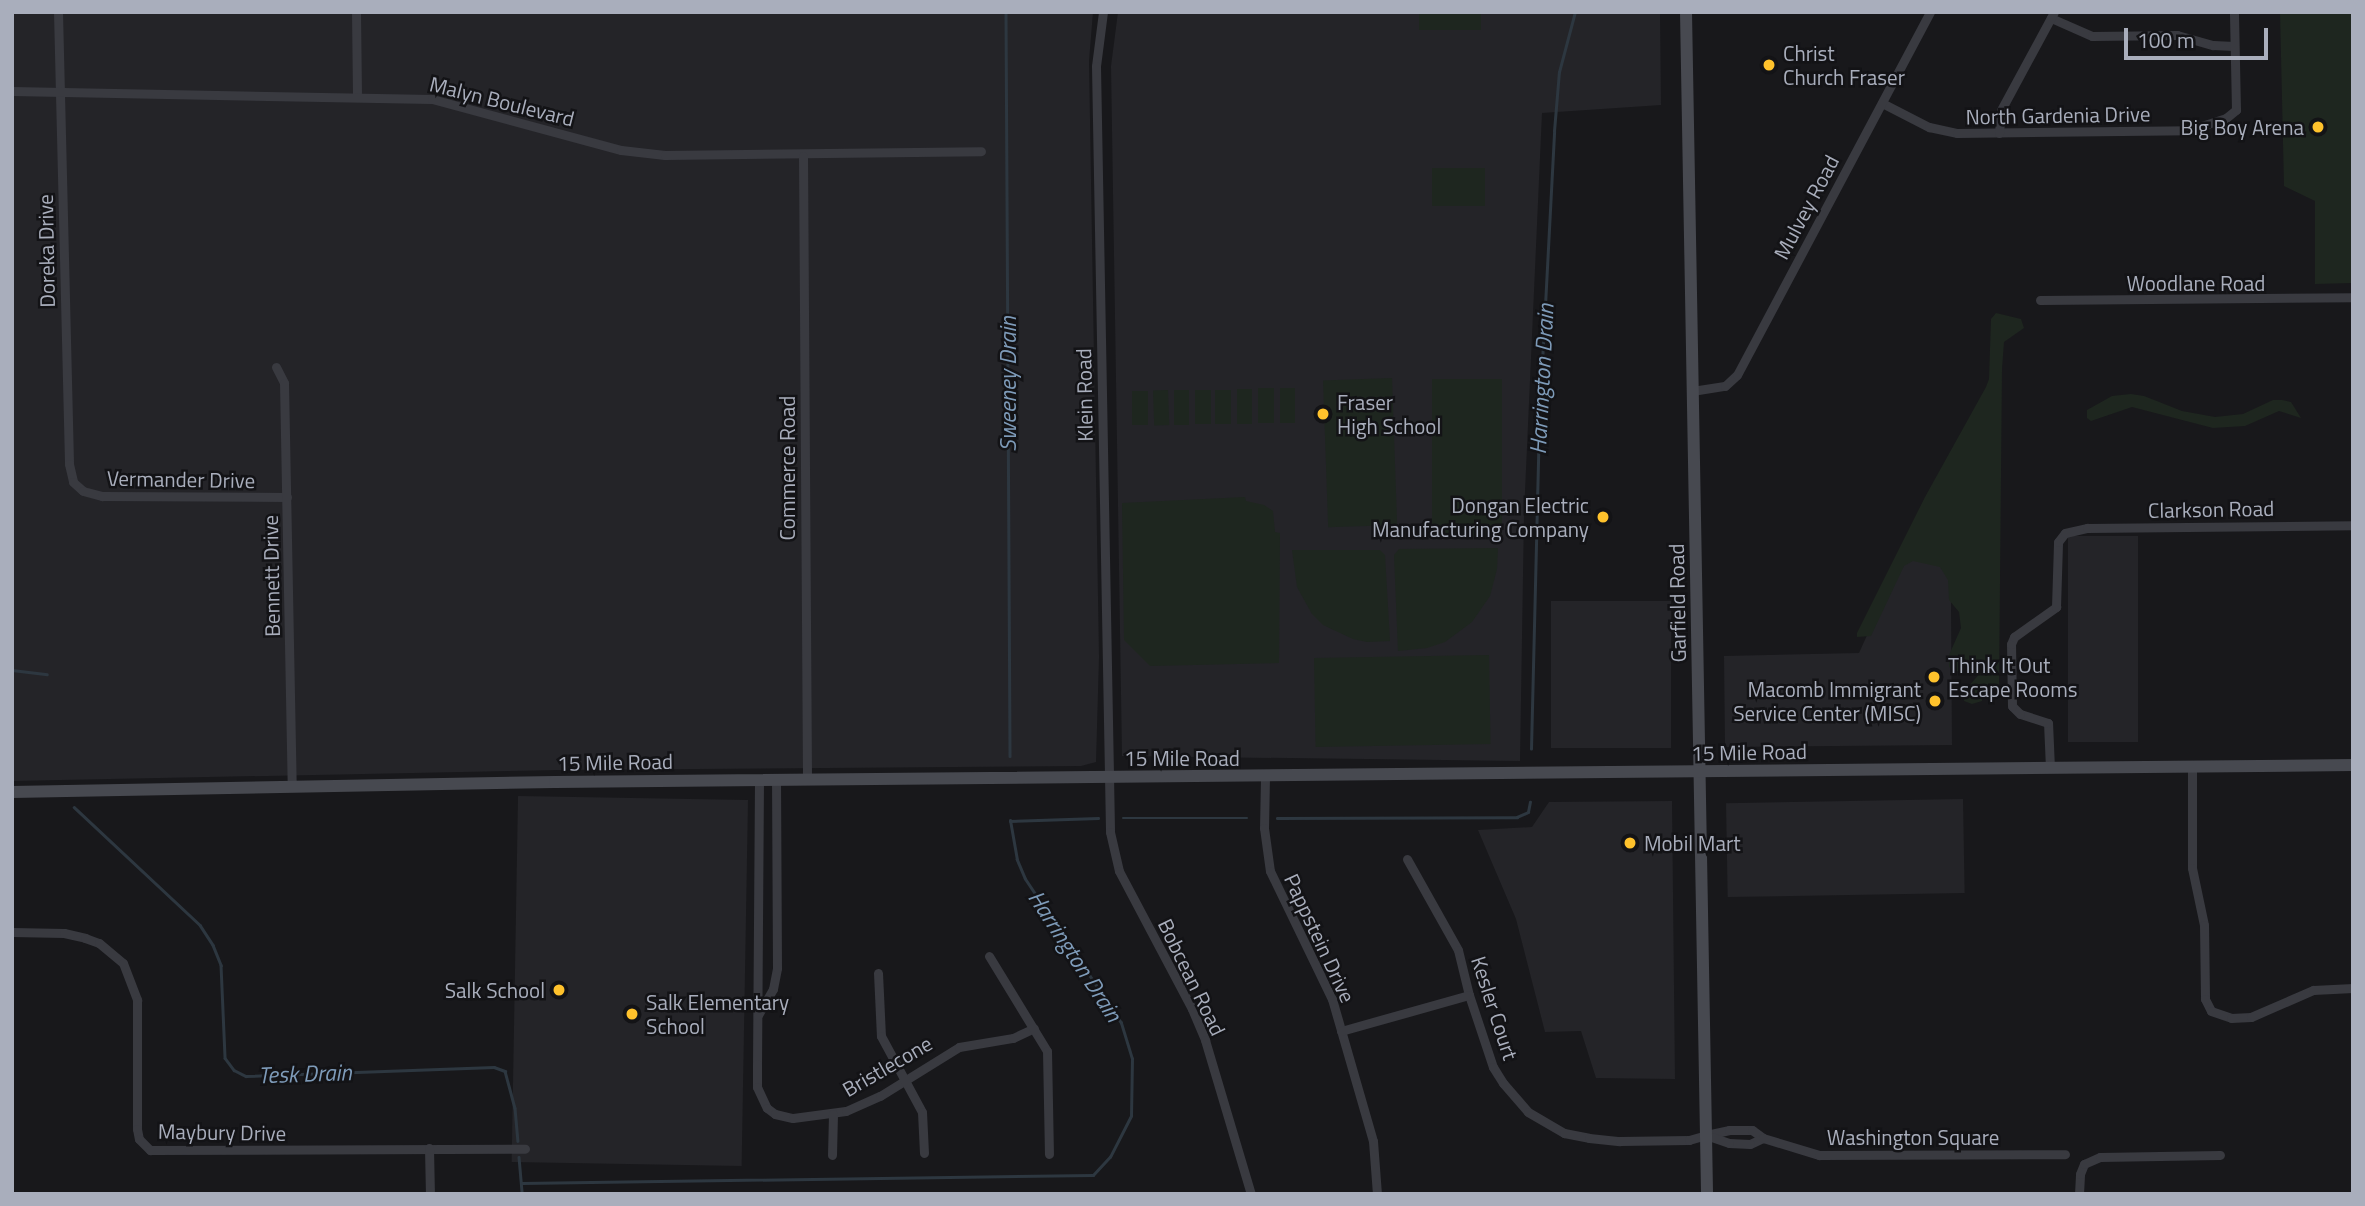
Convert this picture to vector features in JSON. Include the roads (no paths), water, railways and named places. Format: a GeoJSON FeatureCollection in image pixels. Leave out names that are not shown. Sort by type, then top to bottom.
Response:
{"type":"FeatureCollection","features":[{"type":"Feature","properties":{"kind":"main road","name":"Garfield Road"},"geometry":{"type":"LineString","coordinates":[[1686,12],[1707,1194]]}},
{"type":"Feature","properties":{"kind":"main road","name":"15 Mile Road"},"geometry":{"type":"LineString","coordinates":[[12,792],[759,780],[2353,765]]}},
{"type":"Feature","properties":{"kind":"street","name":"Doreka Drive"},"geometry":{"type":"LineString","coordinates":[[58,12],[69,464],[76,487]]}},
{"type":"Feature","properties":{"kind":"street"},"geometry":{"type":"LineString","coordinates":[[356,12],[357,96]]}},
{"type":"Feature","properties":{"kind":"street","name":"Klein Road"},"geometry":{"type":"LineString","coordinates":[[1103,12],[1096,66],[1109,777]]}},
{"type":"Feature","properties":{"kind":"street","name":"Mulvey Road"},"geometry":{"type":"LineString","coordinates":[[1692,391],[1725,386],[1737,375],[1930,12]]}},
{"type":"Feature","properties":{"kind":"street"},"geometry":{"type":"LineString","coordinates":[[1998,133],[2001,110],[2052,15],[2091,36],[2177,35],[2213,45],[2234,46],[2234,12]]}},
{"type":"Feature","properties":{"kind":"street","name":"North Gardenia Drive"},"geometry":{"type":"LineString","coordinates":[[1882,103],[1943,131],[1998,133],[2189,130],[2225,118],[2236,110],[2234,46]]}},
{"type":"Feature","properties":{"kind":"street","name":"Malyn Boulevard"},"geometry":{"type":"LineString","coordinates":[[12,91],[432,99],[640,153],[803,156],[981,151]]}},
{"type":"Feature","properties":{"kind":"street","name":"Commerce Road"},"geometry":{"type":"LineString","coordinates":[[803,156],[807,780]]}},
{"type":"Feature","properties":{"kind":"street","name":"Woodlane Road"},"geometry":{"type":"LineString","coordinates":[[2040,300],[2353,297]]}},
{"type":"Feature","properties":{"kind":"street","name":"Bennett Drive"},"geometry":{"type":"LineString","coordinates":[[276,367],[284,383],[292,787]]}},
{"type":"Feature","properties":{"kind":"street","name":"Vermander Drive"},"geometry":{"type":"LineString","coordinates":[[76,487],[102,496],[286,497]]}},
{"type":"Feature","properties":{"kind":"street","name":"Clarkson Road"},"geometry":{"type":"LineString","coordinates":[[2050,768],[2048,723],[2020,714],[2012,706],[2011,644],[2014,637],[2056,607],[2058,542],[2069,531],[2087,528],[2353,525]]}},
{"type":"Feature","properties":{"kind":"street"},"geometry":{"type":"LineString","coordinates":[[2192,767],[2192,868],[2204,925],[2205,999],[2211,1011],[2231,1018],[2251,1017],[2313,990],[2353,988]]}},
{"type":"Feature","properties":{"kind":"street","name":"Bobcean Road"},"geometry":{"type":"LineString","coordinates":[[1109,777],[1110,832],[1119,871],[1192,1009],[1205,1040],[1251,1194]]}},
{"type":"Feature","properties":{"kind":"street","name":"Pappstein Drive"},"geometry":{"type":"LineString","coordinates":[[1265,777],[1264,828],[1270,871],[1323,978],[1341,1031],[1373,1141],[1377,1194]]}},
{"type":"Feature","properties":{"kind":"street","name":"Bristlecone"},"geometry":{"type":"LineString","coordinates":[[759,780],[757,1087],[767,1108],[775,1114],[793,1118],[833,1114],[859,1106],[958,1047],[1013,1038],[1034,1028]]}},
{"type":"Feature","properties":{"kind":"street","name":"Bristlecone"},"geometry":{"type":"LineString","coordinates":[[757,1017],[773,989],[778,968],[776,780]]}},
{"type":"Feature","properties":{"kind":"street","name":"Kesler Court"},"geometry":{"type":"LineString","coordinates":[[1407,859],[1450,932],[1493,1067],[1528,1112],[1543,1124],[1564,1133],[1620,1141],[1689,1140],[1706,1135]]}},
{"type":"Feature","properties":{"kind":"street","name":"Maybury Drive"},"geometry":{"type":"LineString","coordinates":[[12,932],[64,933],[85,938],[99,943],[123,963],[137,1000],[137,1129],[144,1147],[163,1151],[525,1149]]}},
{"type":"Feature","properties":{"kind":"street"},"geometry":{"type":"LineString","coordinates":[[989,956],[1047,1051],[1050,1067],[1049,1154]]}},
{"type":"Feature","properties":{"kind":"street"},"geometry":{"type":"LineString","coordinates":[[878,973],[881,1036],[922,1112],[925,1153]]}},
{"type":"Feature","properties":{"kind":"street"},"geometry":{"type":"LineString","coordinates":[[1341,1031],[1469,995]]}},
{"type":"Feature","properties":{"kind":"street"},"geometry":{"type":"LineString","coordinates":[[832,1155],[833,1114]]}},
{"type":"Feature","properties":{"kind":"street","name":"Washington Square"},"geometry":{"type":"LineString","coordinates":[[1706,1135],[1729,1143],[1750,1144],[1763,1138],[1819,1154],[2065,1154]]}},
{"type":"Feature","properties":{"kind":"street"},"geometry":{"type":"LineString","coordinates":[[429,1148],[430,1194]]}},
{"type":"Feature","properties":{"kind":"street"},"geometry":{"type":"LineString","coordinates":[[2079,1194],[2080,1174],[2084,1164],[2100,1157],[2220,1155]]}},
{"type":"Feature","properties":{"kind":"waterway","name":"Sweeney Drain"},"geometry":{"type":"LineString","coordinates":[[1006,12],[1010,756]]}},
{"type":"Feature","properties":{"kind":"waterway","name":"Harrington Drain"},"geometry":{"type":"LineString","coordinates":[[1531,749],[1539,420],[1554,131],[1559,72],[1575,12]]}},
{"type":"Feature","properties":{"kind":"waterway","name":"Tesk Drain"},"geometry":{"type":"LineString","coordinates":[[12,670],[47,674]]}},
{"type":"Feature","properties":{"kind":"waterway","name":"Harrington Drain"},"geometry":{"type":"LineString","coordinates":[[1277,818],[1517,817],[1528,812],[1530,802]]}},
{"type":"Feature","properties":{"kind":"waterway","name":"Tesk Drain"},"geometry":{"type":"LineString","coordinates":[[74,807],[200,925],[213,945],[221,965],[225,1058],[234,1070],[246,1076],[494,1067],[505,1071],[515,1108],[518,1141]]}},
{"type":"Feature","properties":{"kind":"waterway","name":"Harrington Drain"},"geometry":{"type":"LineString","coordinates":[[522,1183],[1093,1175],[1110,1157],[1131,1116],[1132,1059],[1121,1023],[1025,879],[1017,860],[1010,821],[1098,818]]}},
{"type":"Feature","properties":{"kind":"waterway","name":"Harrington Drain"},"geometry":{"type":"LineString","coordinates":[[1123,818],[1247,818]]}},
{"type":"Feature","properties":{"kind":"waterway","name":"Tesk Drain"},"geometry":{"type":"LineString","coordinates":[[519,1157],[522,1194]]}},
{"type":"Feature","properties":{"kind":"place","name":"Christ Church Fraser"},"geometry":{"type":"Point","coordinates":[1769,65]}},
{"type":"Feature","properties":{"kind":"place","name":"Big Boy Arena"},"geometry":{"type":"Point","coordinates":[2318,127]}},
{"type":"Feature","properties":{"kind":"place","name":"Fraser High School"},"geometry":{"type":"Point","coordinates":[1323,414]}},
{"type":"Feature","properties":{"kind":"place","name":"Dongan Electric Manufacturing Company"},"geometry":{"type":"Point","coordinates":[1603,517]}},
{"type":"Feature","properties":{"kind":"place","name":"Think It Out Escape Rooms"},"geometry":{"type":"Point","coordinates":[1934,677]}},
{"type":"Feature","properties":{"kind":"place","name":"Macomb Immigrant Service Center (MISC)"},"geometry":{"type":"Point","coordinates":[1935,701]}},
{"type":"Feature","properties":{"kind":"place","name":"Mobil Mart"},"geometry":{"type":"Point","coordinates":[1630,843]}},
{"type":"Feature","properties":{"kind":"place","name":"Salk School"},"geometry":{"type":"Point","coordinates":[559,990]}},
{"type":"Feature","properties":{"kind":"place","name":"Salk Elementary School"},"geometry":{"type":"Point","coordinates":[632,1014]}}]}
